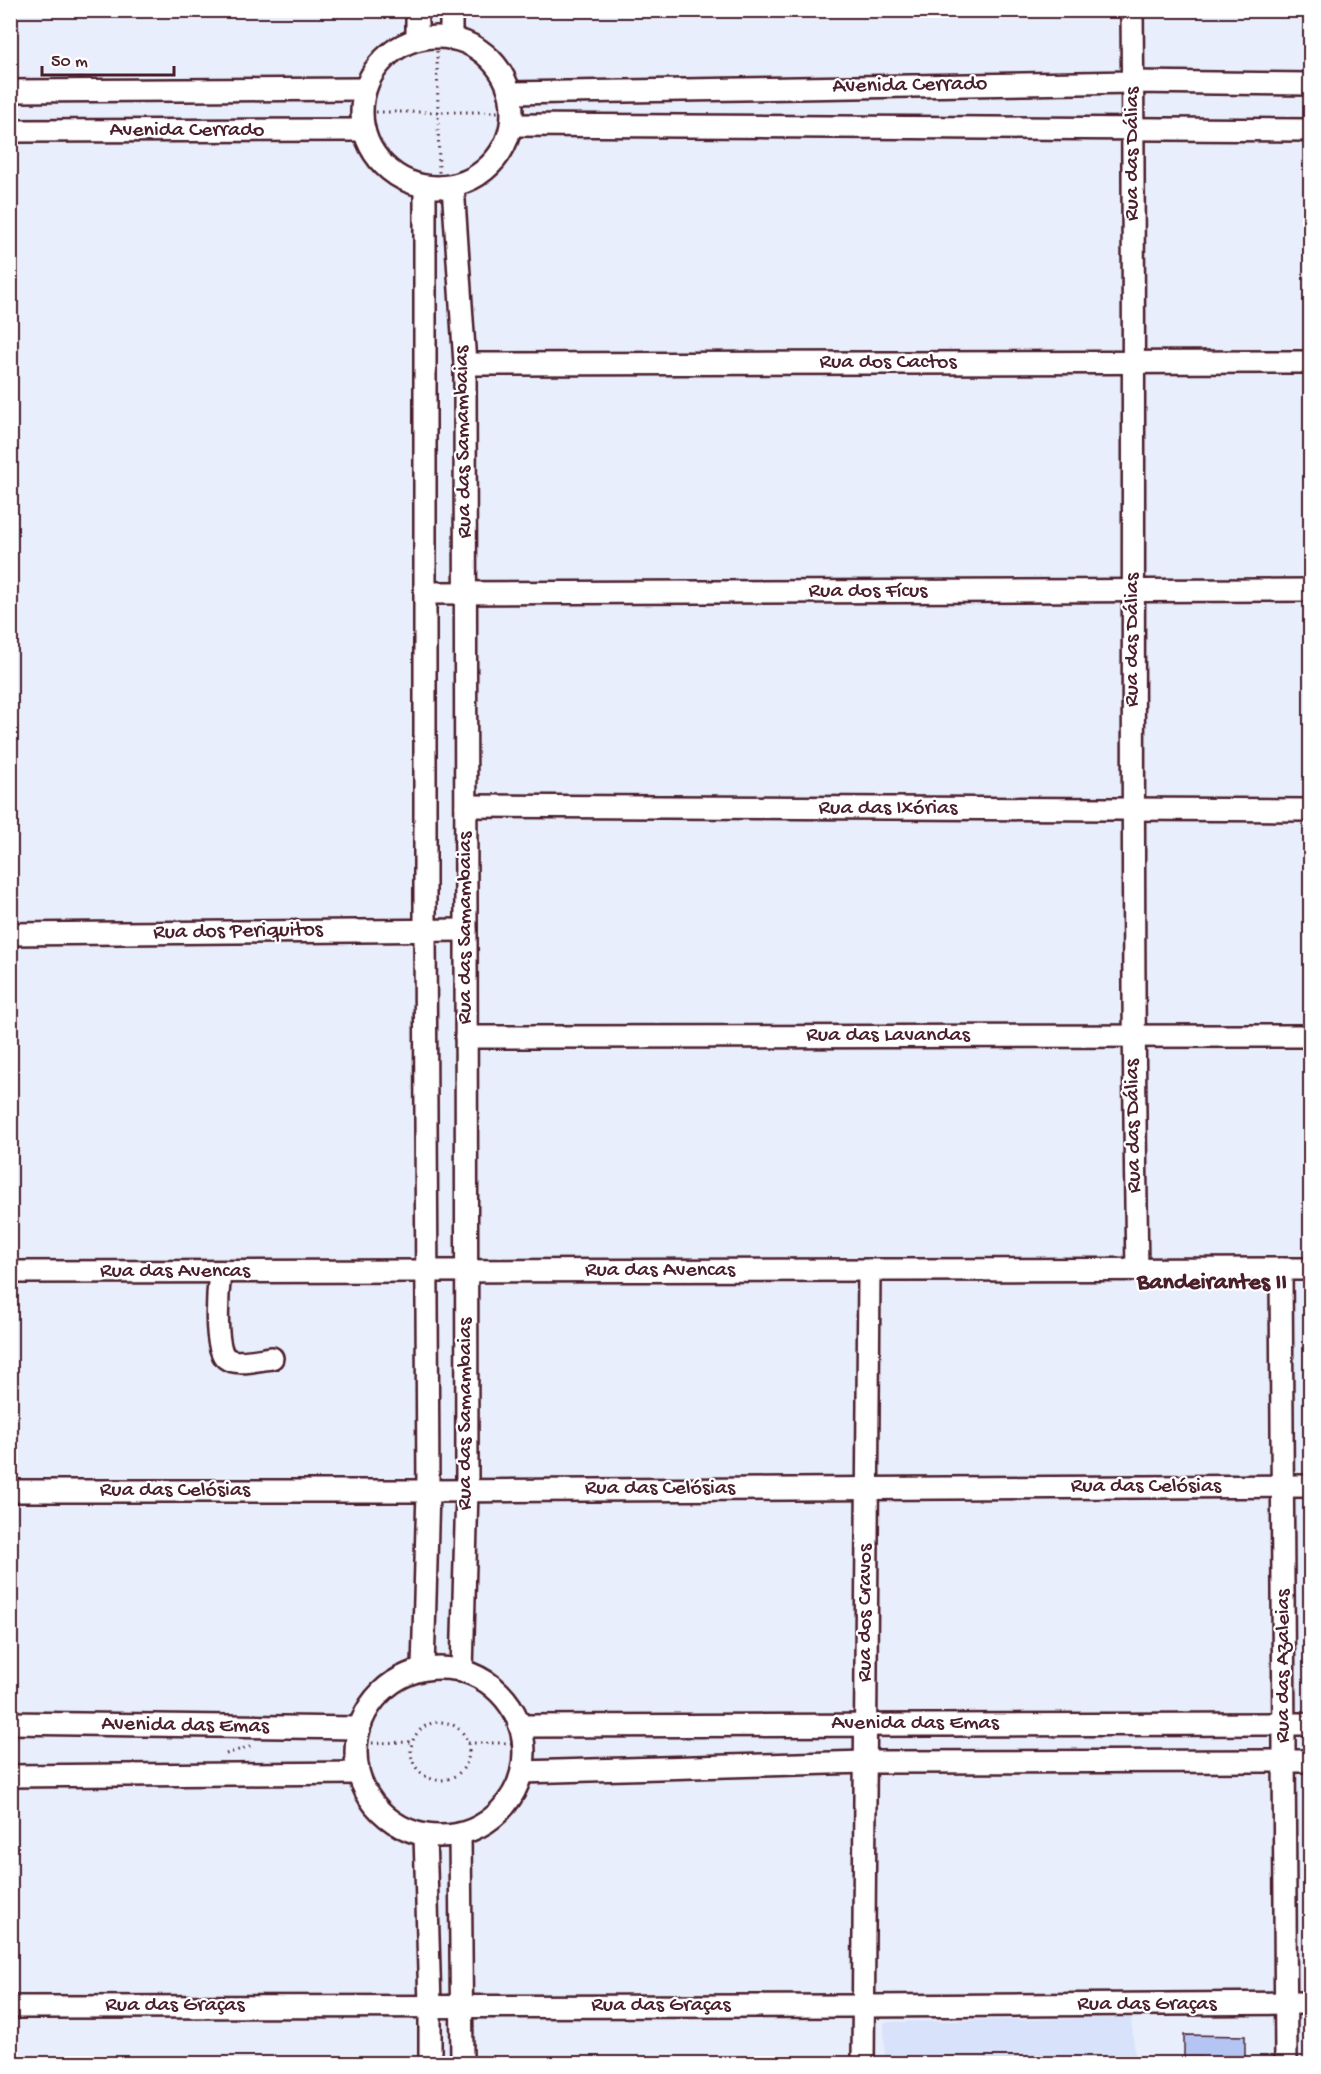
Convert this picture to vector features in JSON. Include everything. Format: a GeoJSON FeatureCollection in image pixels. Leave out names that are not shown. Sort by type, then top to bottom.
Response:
{"type":"FeatureCollection","features":[{"type":"Feature","properties":{"kind":"street"},"geometry":{"type":"LineString","coordinates":[[417,10],[435,38]]}},
{"type":"Feature","properties":{"kind":"street"},"geometry":{"type":"LineString","coordinates":[[435,38],[451,10]]}},
{"type":"Feature","properties":{"kind":"street","name":"Rua das Dálias"},"geometry":{"type":"LineString","coordinates":[[1132,10],[1134,128],[1133,1036],[1137,1270]]}},
{"type":"Feature","properties":{"kind":"street"},"geometry":{"type":"LineString","coordinates":[[435,38],[471,45],[488,57],[502,74],[512,102],[512,125],[505,146],[492,164],[474,178],[439,187],[408,182],[380,162],[370,147],[361,112],[365,89],[373,72],[384,57],[399,46],[435,38]]}},
{"type":"Feature","properties":{"kind":"street","name":"Avenida Cerrado"},"geometry":{"type":"LineString","coordinates":[[510,93],[1133,82],[1311,84]]}},
{"type":"Feature","properties":{"kind":"street","name":"Avenida Cerrado"},"geometry":{"type":"LineString","coordinates":[[10,91],[365,89]]}},
{"type":"Feature","properties":{"kind":"street","name":"Avenida Cerrado"},"geometry":{"type":"LineString","coordinates":[[512,125],[1311,130]]}},
{"type":"Feature","properties":{"kind":"street","name":"Avenida Cerrado"},"geometry":{"type":"LineString","coordinates":[[10,131],[364,130]]}},
{"type":"Feature","properties":{"kind":"street","name":"Rua das Samambaias"},"geometry":{"type":"LineString","coordinates":[[439,187],[465,364],[467,1490],[462,1671]]}},
{"type":"Feature","properties":{"kind":"street","name":"Rua das Samambaias"},"geometry":{"type":"LineString","coordinates":[[423,1669],[428,1491],[425,593],[439,187]]}},
{"type":"Feature","properties":{"kind":"street","name":"Rua dos Cactos"},"geometry":{"type":"LineString","coordinates":[[465,364],[1311,362]]}},
{"type":"Feature","properties":{"kind":"street","name":"Rua dos Fícus"},"geometry":{"type":"LineString","coordinates":[[425,593],[1311,590]]}},
{"type":"Feature","properties":{"kind":"street","name":"Rua das Ixórias"},"geometry":{"type":"LineString","coordinates":[[466,806],[1311,810]]}},
{"type":"Feature","properties":{"kind":"street","name":"Rua dos Periquitos"},"geometry":{"type":"LineString","coordinates":[[10,934],[466,930]]}},
{"type":"Feature","properties":{"kind":"street","name":"Rua das Lavandas"},"geometry":{"type":"LineString","coordinates":[[466,1037],[1311,1036]]}},
{"type":"Feature","properties":{"kind":"street","name":"Rua das Azaleias"},"geometry":{"type":"LineString","coordinates":[[1281,1269],[1286,2064]]}},
{"type":"Feature","properties":{"kind":"street","name":"Rua das Avencas"},"geometry":{"type":"LineString","coordinates":[[10,1272],[1311,1269]]}},
{"type":"Feature","properties":{"kind":"street","name":"Rua dos Cravos"},"geometry":{"type":"LineString","coordinates":[[863,2064],[869,1270]]}},
{"type":"Feature","properties":{"kind":"street"},"geometry":{"type":"LineString","coordinates":[[220,1272],[219,1350],[227,1359],[238,1361],[272,1358]]}},
{"type":"Feature","properties":{"kind":"street","name":"Rua das Celósias"},"geometry":{"type":"LineString","coordinates":[[10,1491],[1311,1486]]}},
{"type":"Feature","properties":{"kind":"street"},"geometry":{"type":"LineString","coordinates":[[436,1667],[462,1671],[478,1677],[498,1691],[513,1711],[520,1726],[524,1757],[522,1772],[511,1797],[493,1818],[460,1834],[425,1835],[390,1820],[376,1807],[365,1791],[358,1773],[357,1736],[364,1714],[383,1689],[395,1680],[423,1669],[436,1667]]}},
{"type":"Feature","properties":{"kind":"street","name":"Avenida das Emas"},"geometry":{"type":"LineString","coordinates":[[10,1723],[357,1736]]}},
{"type":"Feature","properties":{"kind":"street","name":"Avenida das Emas"},"geometry":{"type":"LineString","coordinates":[[520,1726],[1311,1724]]}},
{"type":"Feature","properties":{"kind":"street","name":"Avenida das Emas"},"geometry":{"type":"LineString","coordinates":[[522,1772],[866,1762],[1311,1761]]}},
{"type":"Feature","properties":{"kind":"street","name":"Avenida das Emas"},"geometry":{"type":"LineString","coordinates":[[10,1776],[358,1773]]}},
{"type":"Feature","properties":{"kind":"street"},"geometry":{"type":"LineString","coordinates":[[460,1834],[462,2064]]}},
{"type":"Feature","properties":{"kind":"street"},"geometry":{"type":"LineString","coordinates":[[425,1835],[430,2064]]}},
{"type":"Feature","properties":{"kind":"street","name":"Rua das Graças"},"geometry":{"type":"LineString","coordinates":[[10,2007],[1311,2003]]}},
{"type":"Feature","properties":{"kind":"path"},"geometry":{"type":"LineString","coordinates":[[435,38],[439,187]]}},
{"type":"Feature","properties":{"kind":"path"},"geometry":{"type":"LineString","coordinates":[[432,1722],[452,1724],[466,1737],[469,1756],[466,1766],[460,1773],[443,1781],[424,1776],[412,1761],[410,1752],[412,1742],[416,1733],[432,1722]]}},
{"type":"Feature","properties":{"kind":"path"},"geometry":{"type":"LineString","coordinates":[[357,1736],[412,1742]]}},
{"type":"Feature","properties":{"kind":"path"},"geometry":{"type":"LineString","coordinates":[[218,1756],[256,1745]]}},
{"type":"Feature","properties":{"kind":"shaded area"},"geometry":{"type":"Polygon","coordinates":[[[1131,2018],[1136,2063],[885,2063],[884,2022],[1131,2018]]]}},
{"type":"Feature","properties":{"kind":"building"},"geometry":{"type":"Polygon","coordinates":[[[1184,2035],[1245,2036],[1245,2064],[1201,2064],[1201,2058],[1184,2058],[1184,2035]]]}},
{"type":"Feature","properties":{"kind":"district","name":"Bandeirantes II"},"geometry":{"type":"Point","coordinates":[1212,1283]}}]}
